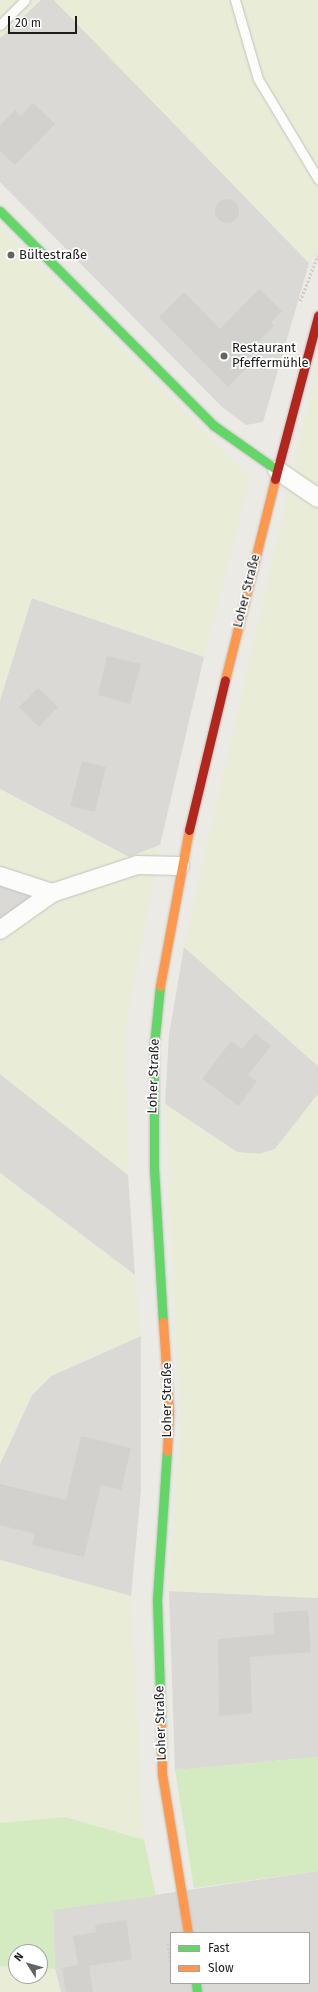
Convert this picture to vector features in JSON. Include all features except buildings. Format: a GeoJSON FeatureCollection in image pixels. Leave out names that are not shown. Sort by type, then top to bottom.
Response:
{"type":"FeatureCollection","features":[{"type":"Feature","properties":{"kind":"street"},"geometry":{"type":"LineString","coordinates":[[0,211],[213,424],[318,498]]}},
{"type":"Feature","properties":{"kind":"street","name":"Loher Straße"},"geometry":{"type":"LineString","coordinates":[[188,1932],[162,1774],[157,1600],[169,1412],[152,1101],[162,969],[180,866],[277,470],[318,316]]}},
{"type":"Feature","properties":{"kind":"street"},"geometry":{"type":"LineString","coordinates":[[0,930],[52,893],[137,865],[180,866]]}},
{"type":"Feature","properties":{"kind":"street"},"geometry":{"type":"LineString","coordinates":[[0,876],[52,893]]}},
{"type":"Feature","properties":{"kind":"lane"},"geometry":{"type":"LineString","coordinates":[[0,25],[25,0]]}},
{"type":"Feature","properties":{"kind":"lane"},"geometry":{"type":"LineString","coordinates":[[235,0],[258,79],[318,179]]}},
{"type":"Feature","properties":{"kind":"shaded area"},"geometry":{"type":"Polygon","coordinates":[[[41,0],[54,0],[309,263],[263,422],[246,425],[222,407],[0,182],[0,38],[41,0]]]}},
{"type":"Feature","properties":{"kind":"shaded area"},"geometry":{"type":"Polygon","coordinates":[[[31,598],[204,657],[160,845],[129,857],[0,789],[0,700],[31,598]]]}},
{"type":"Feature","properties":{"kind":"shaded area"},"geometry":{"type":"Polygon","coordinates":[[[0,866],[67,892],[0,940],[0,866]]]}},
{"type":"Feature","properties":{"kind":"shaded area"},"geometry":{"type":"Polygon","coordinates":[[[184,947],[318,1066],[318,1094],[275,1149],[259,1154],[237,1152],[165,1104],[169,1035],[184,947]]]}},
{"type":"Feature","properties":{"kind":"shaded area"},"geometry":{"type":"Polygon","coordinates":[[[0,1074],[128,1175],[135,1275],[0,1173],[0,1074]]]}},
{"type":"Feature","properties":{"kind":"shaded area"},"geometry":{"type":"Polygon","coordinates":[[[141,1336],[141,1490],[131,1596],[0,1560],[0,1464],[32,1395],[51,1376],[141,1336]]]}},
{"type":"Feature","properties":{"kind":"shaded area"},"geometry":{"type":"Polygon","coordinates":[[[169,1591],[318,1598],[318,1757],[175,1770],[169,1591]]]}},
{"type":"Feature","properties":{"kind":"shaded area"},"geometry":{"type":"Polygon","coordinates":[[[318,1871],[318,1992],[61,1992],[55,1969],[53,1910],[318,1871]]]}},
{"type":"Feature","properties":{"kind":"green space"},"geometry":{"type":"Polygon","coordinates":[[[0,0],[41,0],[0,38],[0,0]]]}},
{"type":"Feature","properties":{"kind":"green space"},"geometry":{"type":"Polygon","coordinates":[[[54,0],[318,0],[318,251],[309,263],[54,0]]]}},
{"type":"Feature","properties":{"kind":"green space"},"geometry":{"type":"Polygon","coordinates":[[[0,225],[250,478],[204,657],[32,598],[0,700],[0,225]]]}},
{"type":"Feature","properties":{"kind":"green space"},"geometry":{"type":"Polygon","coordinates":[[[318,362],[318,1066],[184,947],[318,362]]]}},
{"type":"Feature","properties":{"kind":"green space"},"geometry":{"type":"Polygon","coordinates":[[[0,789],[129,857],[160,845],[126,1027],[128,1175],[0,1074],[0,940],[67,892],[0,866],[0,789]]]}},
{"type":"Feature","properties":{"kind":"green space"},"geometry":{"type":"Polygon","coordinates":[[[318,1094],[318,1598],[169,1591],[181,1426],[165,1104],[237,1152],[259,1154],[275,1149],[318,1094]]]}},
{"type":"Feature","properties":{"kind":"green space"},"geometry":{"type":"Polygon","coordinates":[[[0,1173],[135,1275],[141,1336],[51,1376],[32,1395],[0,1464],[0,1173]]]}},
{"type":"Feature","properties":{"kind":"green space"},"geometry":{"type":"Polygon","coordinates":[[[0,1560],[131,1596],[144,1840],[65,1817],[0,1823],[0,1560]]]}},
{"type":"Feature","properties":{"kind":"green space"},"geometry":{"type":"Polygon","coordinates":[[[318,1757],[318,1871],[194,1888],[175,1770],[318,1757]]]}},
{"type":"Feature","properties":{"kind":"green space"},"geometry":{"type":"Polygon","coordinates":[[[65,1817],[144,1840],[156,1896],[53,1910],[55,1969],[48,1969],[48,1944],[8,1944],[8,1966],[0,1966],[0,1823],[65,1817]]]}},
{"type":"Feature","properties":{"kind":"green space"},"geometry":{"type":"Polygon","coordinates":[[[0,1966],[8,1966],[8,1984],[48,1984],[48,1969],[55,1969],[61,1992],[0,1992],[0,1966]]]}},
{"type":"Feature","properties":{"kind":"traffic: fast"},"geometry":{"type":"LineString","coordinates":[[0,211],[213,425],[277,470]]}},
{"type":"Feature","properties":{"kind":"traffic: fast"},"geometry":{"type":"LineString","coordinates":[[160,986],[154,1045],[154,1168],[163,1322]]}},
{"type":"Feature","properties":{"kind":"traffic: fast"},"geometry":{"type":"LineString","coordinates":[[161,1726],[157,1600],[167,1451]]}},
{"type":"Feature","properties":{"kind":"traffic: fast"},"geometry":{"type":"LineString","coordinates":[[196,1984],[197,1992]]}},
{"type":"Feature","properties":{"kind":"traffic: slow"},"geometry":{"type":"LineString","coordinates":[[225,680],[275,479]]}},
{"type":"Feature","properties":{"kind":"traffic: slow"},"geometry":{"type":"LineString","coordinates":[[160,986],[189,830]]}},
{"type":"Feature","properties":{"kind":"traffic: slow"},"geometry":{"type":"LineString","coordinates":[[163,1322],[169,1412],[167,1451]]}},
{"type":"Feature","properties":{"kind":"traffic: slow"},"geometry":{"type":"LineString","coordinates":[[161,1726],[162,1774],[188,1932]]}},
{"type":"Feature","properties":{"kind":"traffic: jam"},"geometry":{"type":"LineString","coordinates":[[275,479],[318,316]]}},
{"type":"Feature","properties":{"kind":"traffic: jam"},"geometry":{"type":"LineString","coordinates":[[189,830],[225,680]]}},
{"type":"Feature","properties":{"kind":"place","name":"Bültestraße"},"geometry":{"type":"Point","coordinates":[11,255]}},
{"type":"Feature","properties":{"kind":"place","name":"Restaurant Pfeffermühle"},"geometry":{"type":"Point","coordinates":[224,356]}}]}
